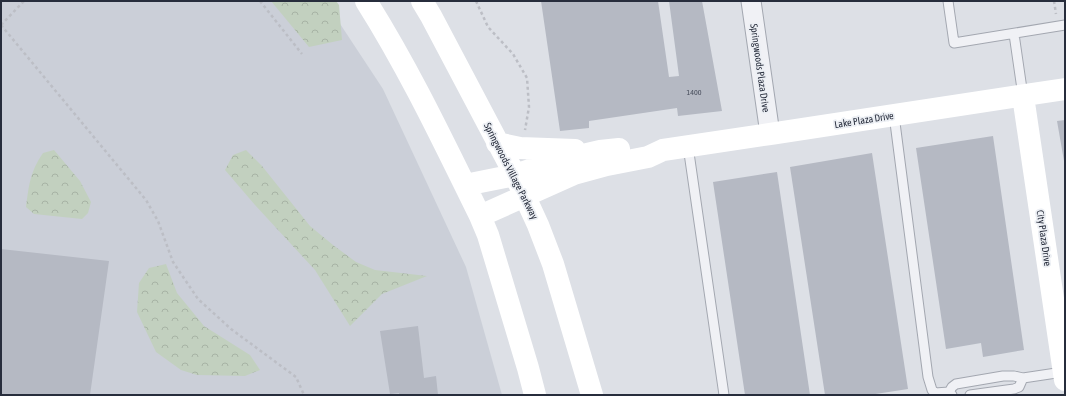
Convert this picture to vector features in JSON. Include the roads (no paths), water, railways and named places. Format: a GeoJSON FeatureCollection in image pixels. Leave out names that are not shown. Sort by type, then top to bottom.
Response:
{"type":"FeatureCollection","features":[{"type":"Feature","properties":{"kind":"street"},"geometry":{"type":"LineString","coordinates":[[366,1],[417,89],[480,216],[488,235],[535,395]]}},
{"type":"Feature","properties":{"kind":"street","name":"Springwoods Village Parkway"},"geometry":{"type":"LineString","coordinates":[[422,1],[525,195],[553,264],[592,395]]}},
{"type":"Feature","properties":{"kind":"street","name":"Springwoods Plaza Drive"},"geometry":{"type":"LineString","coordinates":[[751,1],[770,134]]}},
{"type":"Feature","properties":{"kind":"street","name":"Lake Plaza Drive"},"geometry":{"type":"LineString","coordinates":[[480,216],[574,174],[607,165],[648,157],[663,150],[1065,89]]}},
{"type":"Feature","properties":{"kind":"street","name":"City Plaza Drive"},"geometry":{"type":"LineString","coordinates":[[1023,96],[1065,374]]}},
{"type":"Feature","properties":{"kind":"street"},"geometry":{"type":"LineString","coordinates":[[497,143],[520,148],[600,151]]}},
{"type":"Feature","properties":{"kind":"street","name":"Lake Plaza Drive"},"geometry":{"type":"LineString","coordinates":[[465,185],[515,175],[557,161],[600,151],[647,146],[663,150]]}},
{"type":"Feature","properties":{"kind":"lane"},"geometry":{"type":"LineString","coordinates":[[948,1],[954,43],[1065,25]]}},
{"type":"Feature","properties":{"kind":"lane"},"geometry":{"type":"LineString","coordinates":[[1014,34],[1023,96]]}},
{"type":"Feature","properties":{"kind":"lane"},"geometry":{"type":"LineString","coordinates":[[894,116],[928,377],[932,390],[935,393],[951,394],[952,387],[956,384],[1003,376],[1023,378],[1065,374]]}},
{"type":"Feature","properties":{"kind":"lane"},"geometry":{"type":"LineString","coordinates":[[688,146],[724,395]]}},
{"type":"Feature","properties":{"kind":"lane"},"geometry":{"type":"LineString","coordinates":[[970,395],[1014,389],[1019,387],[1023,378]]}}]}
